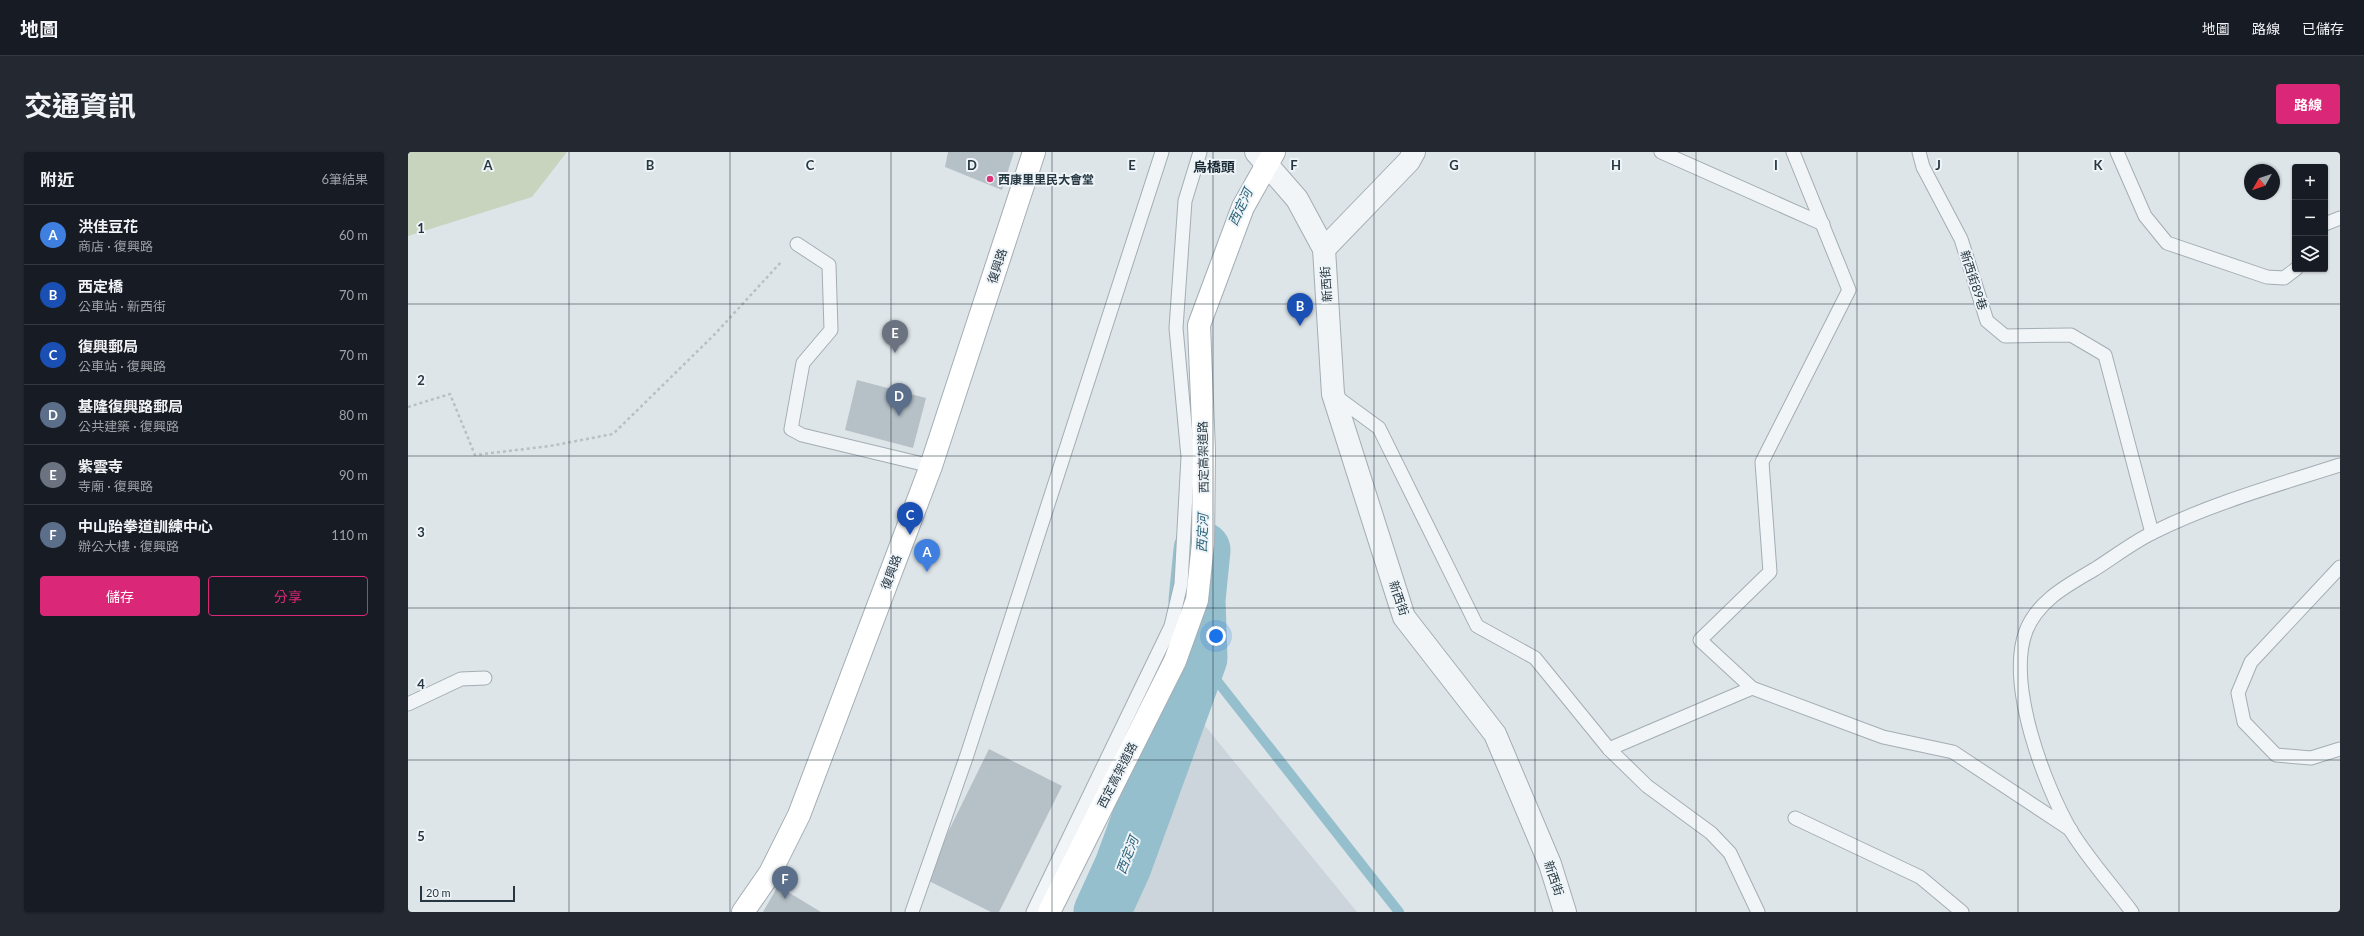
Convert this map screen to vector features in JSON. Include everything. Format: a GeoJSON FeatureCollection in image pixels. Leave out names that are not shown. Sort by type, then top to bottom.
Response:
{"type":"FeatureCollection","features":[{"type":"Feature","properties":{"kind":"street","name":"復興路"},"geometry":{"type":"LineString","coordinates":[[743,912],[770,873],[799,815],[931,466],[1034,152]]}},
{"type":"Feature","properties":{"kind":"street","name":"新西街"},"geometry":{"type":"LineString","coordinates":[[1324,249],[1409,161],[1414,152]]}},
{"type":"Feature","properties":{"kind":"street","name":"新西街"},"geometry":{"type":"LineString","coordinates":[[1265,156],[1297,200],[1324,249],[1333,394],[1404,617],[1495,734],[1550,864],[1565,912]]}},
{"type":"Feature","properties":{"kind":"street","name":"西定高架道路"},"geometry":{"type":"LineString","coordinates":[[1049,912],[1175,661],[1197,600],[1203,543],[1204,451],[1199,325],[1243,207],[1265,156]]}},
{"type":"Feature","properties":{"kind":"lane"},"geometry":{"type":"LineString","coordinates":[[912,912],[967,755],[1162,152]]}},
{"type":"Feature","properties":{"kind":"lane"},"geometry":{"type":"LineString","coordinates":[[1033,912],[1171,626],[1181,584],[1188,457],[1176,328],[1184,201],[1200,152]]}},
{"type":"Feature","properties":{"kind":"lane"},"geometry":{"type":"LineString","coordinates":[[1661,152],[1823,224]]}},
{"type":"Feature","properties":{"kind":"lane"},"geometry":{"type":"LineString","coordinates":[[1793,152],[1849,290],[1762,462],[1770,572],[1700,640],[1752,688],[1883,737],[1953,752],[2071,830]]}},
{"type":"Feature","properties":{"kind":"lane","name":"新西街89巷"},"geometry":{"type":"LineString","coordinates":[[1919,152],[1923,167],[1961,239],[1987,321],[2005,336],[2071,335],[2105,355],[2152,533]]}},
{"type":"Feature","properties":{"kind":"lane"},"geometry":{"type":"LineString","coordinates":[[2117,152],[2144,216],[2167,243],[2267,277],[2284,278],[2292,272]]}},
{"type":"Feature","properties":{"kind":"lane"},"geometry":{"type":"LineString","coordinates":[[2328,223],[2340,218]]}},
{"type":"Feature","properties":{"kind":"lane"},"geometry":{"type":"LineString","coordinates":[[798,244],[829,265],[831,330],[803,364],[791,429],[802,435],[931,466]]}},
{"type":"Feature","properties":{"kind":"lane"},"geometry":{"type":"LineString","coordinates":[[1333,394],[1379,428],[1477,626],[1535,658],[1609,749],[1647,786],[1716,838],[1730,853],[1758,912]]}},
{"type":"Feature","properties":{"kind":"lane"},"geometry":{"type":"LineString","coordinates":[[2132,912],[2098,869],[2071,830],[2048,780],[2033,737],[2019,677],[2020,650],[2030,624],[2037,612],[2054,594],[2152,533],[2238,497],[2340,465]]}},
{"type":"Feature","properties":{"kind":"lane"},"geometry":{"type":"LineString","coordinates":[[2340,567],[2251,662],[2238,693],[2244,722],[2276,755],[2312,758],[2340,749]]}},
{"type":"Feature","properties":{"kind":"lane"},"geometry":{"type":"LineString","coordinates":[[408,704],[461,679],[485,678]]}},
{"type":"Feature","properties":{"kind":"lane"},"geometry":{"type":"LineString","coordinates":[[1609,749],[1752,688]]}},
{"type":"Feature","properties":{"kind":"lane"},"geometry":{"type":"LineString","coordinates":[[1795,818],[1920,877],[1962,912]]}},
{"type":"Feature","properties":{"kind":"path"},"geometry":{"type":"LineString","coordinates":[[408,407],[450,394],[475,455],[550,446],[612,434],[715,334],[798,244]]}},
{"type":"Feature","properties":{"kind":"shaded area"},"geometry":{"type":"Polygon","coordinates":[[[1201,721],[1357,912],[1097,912],[1201,721]]]}},
{"type":"Feature","properties":{"kind":"green space"},"geometry":{"type":"Polygon","coordinates":[[[408,152],[567,152],[532,197],[408,236],[408,152]]]}},
{"type":"Feature","properties":{"kind":"building","name":"西康里里民大會堂"},"geometry":{"type":"Polygon","coordinates":[[[948,152],[1014,152],[1002,190],[945,167],[948,152]]]}},
{"type":"Feature","properties":{"kind":"building"},"geometry":{"type":"Polygon","coordinates":[[[857,380],[926,398],[913,448],[845,430],[857,380]]]}},
{"type":"Feature","properties":{"kind":"building"},"geometry":{"type":"Polygon","coordinates":[[[989,749],[1062,786],[999,912],[991,912],[925,879],[989,749]]]}},
{"type":"Feature","properties":{"kind":"building"},"geometry":{"type":"Polygon","coordinates":[[[778,886],[821,912],[763,912],[778,886]]]}},
{"type":"Feature","properties":{"kind":"waterway","name":"西定河"},"geometry":{"type":"LineString","coordinates":[[1102,912],[1123,866],[1199,658],[1197,600],[1202,550]]}},
{"type":"Feature","properties":{"kind":"waterway"},"geometry":{"type":"LineString","coordinates":[[1199,658],[1399,912]]}},
{"type":"Feature","properties":{"kind":"place","name":"西康里里民大會堂"},"geometry":{"type":"Point","coordinates":[990,179]}},
{"type":"Feature","properties":{"kind":"place","name":"西定橋"},"geometry":{"type":"Point","coordinates":[1300,326]}},
{"type":"Feature","properties":{"kind":"place","name":"紫雲寺"},"geometry":{"type":"Point","coordinates":[895,353]}},
{"type":"Feature","properties":{"kind":"place","name":"基隆復興路郵局"},"geometry":{"type":"Point","coordinates":[899,416]}},
{"type":"Feature","properties":{"kind":"place","name":"復興郵局"},"geometry":{"type":"Point","coordinates":[910,535]}},
{"type":"Feature","properties":{"kind":"place","name":"洪佳豆花"},"geometry":{"type":"Point","coordinates":[927,572]}},
{"type":"Feature","properties":{"kind":"place","name":"中山跆拳道訓練中心"},"geometry":{"type":"Point","coordinates":[785,899]}},
{"type":"Feature","properties":{"kind":"district","name":"烏橋頭"},"geometry":{"type":"Point","coordinates":[1214,166]}}]}
